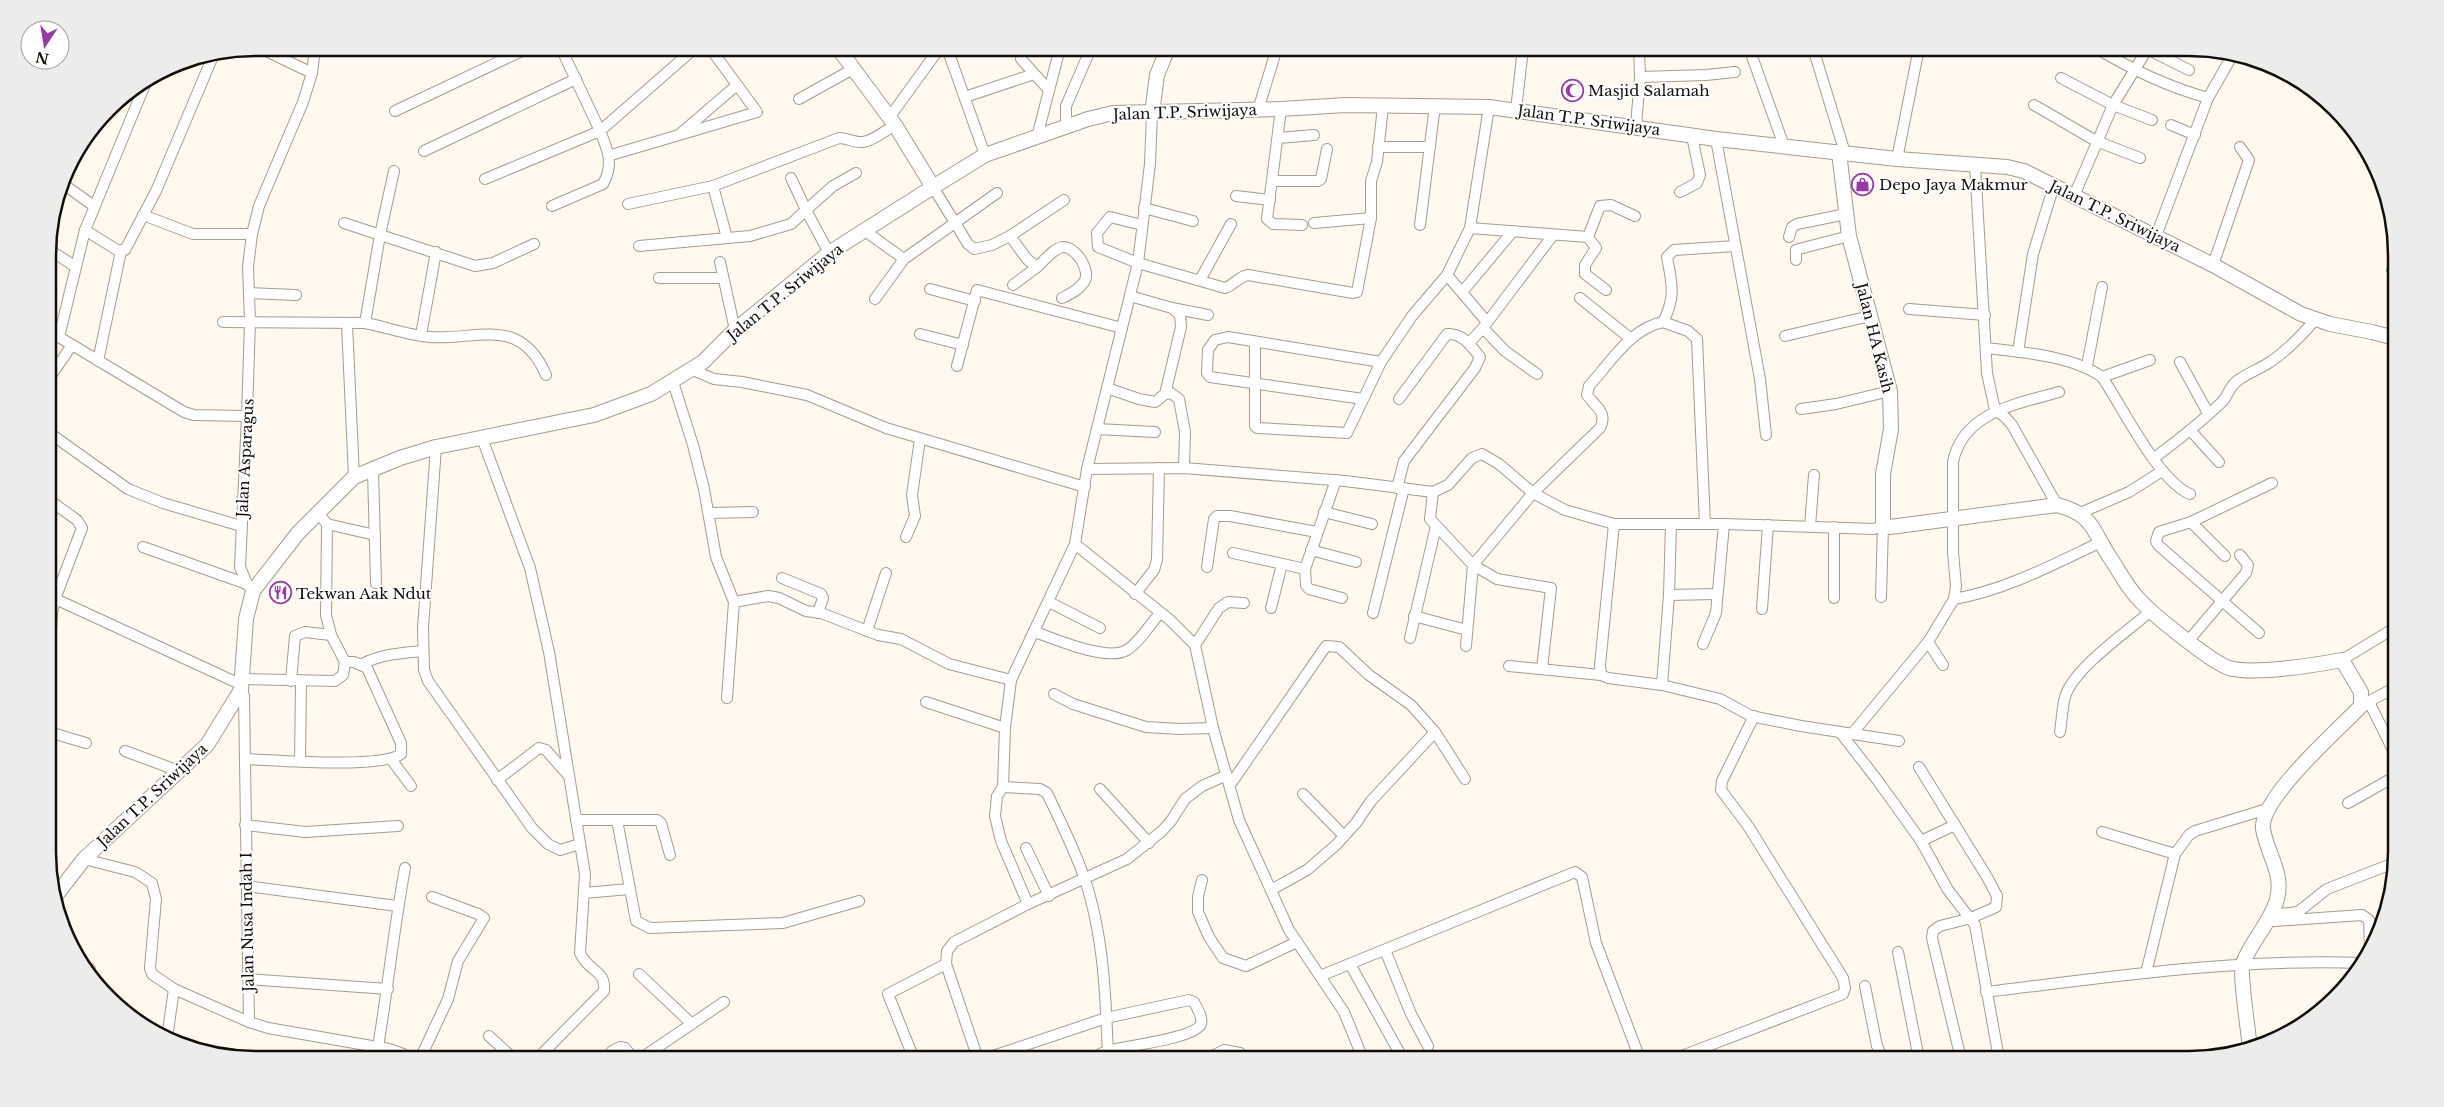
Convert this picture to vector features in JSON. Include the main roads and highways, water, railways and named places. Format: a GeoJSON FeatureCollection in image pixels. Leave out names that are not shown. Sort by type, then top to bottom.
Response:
{"type":"FeatureCollection","features":[{"type":"Feature","properties":{"kind":"main road"},"geometry":{"type":"LineString","coordinates":[[844,56],[892,121],[934,187]]}},
{"type":"Feature","properties":{"kind":"main road"},"geometry":{"type":"LineString","coordinates":[[1152,113],[1157,75],[1165,56]]}},
{"type":"Feature","properties":{"kind":"main road","name":"Jalan T.P. Sriwijaya"},"geometry":{"type":"LineString","coordinates":[[60,890],[84,859],[207,745],[242,684],[250,588],[298,533],[322,519],[354,477],[400,458],[436,447],[594,416],[651,394],[693,370],[735,330],[829,253],[985,155],[1088,119],[1113,113],[1281,110],[1346,105],[1489,107],[1636,126],[1716,139],[1897,159],[2008,167],[2024,171],[2156,236],[2301,314],[2315,320],[2388,336]]}},
{"type":"Feature","properties":{"kind":"main road","name":"Jalan HA Kasih"},"geometry":{"type":"LineString","coordinates":[[1842,152],[1849,236],[1890,391],[1891,429],[1883,474],[1883,525],[1890,527],[1953,520],[2057,505],[2080,513],[2093,525],[2101,542],[2136,596],[2151,611],[2213,659],[2230,668],[2265,669],[2342,660],[2361,692],[2365,704],[2279,790],[2267,809],[2263,828],[2278,875],[2279,887],[2269,918],[2242,965],[2249,1041]]}},
{"type":"Feature","properties":{"kind":"place","name":"Masjid Salamah"},"geometry":{"type":"Point","coordinates":[1572,90]}},
{"type":"Feature","properties":{"kind":"place","name":"Depo Jaya Makmur"},"geometry":{"type":"Point","coordinates":[1863,184]}},
{"type":"Feature","properties":{"kind":"place","name":"Tekwan Aak Ndut"},"geometry":{"type":"Point","coordinates":[280,593]}}]}
